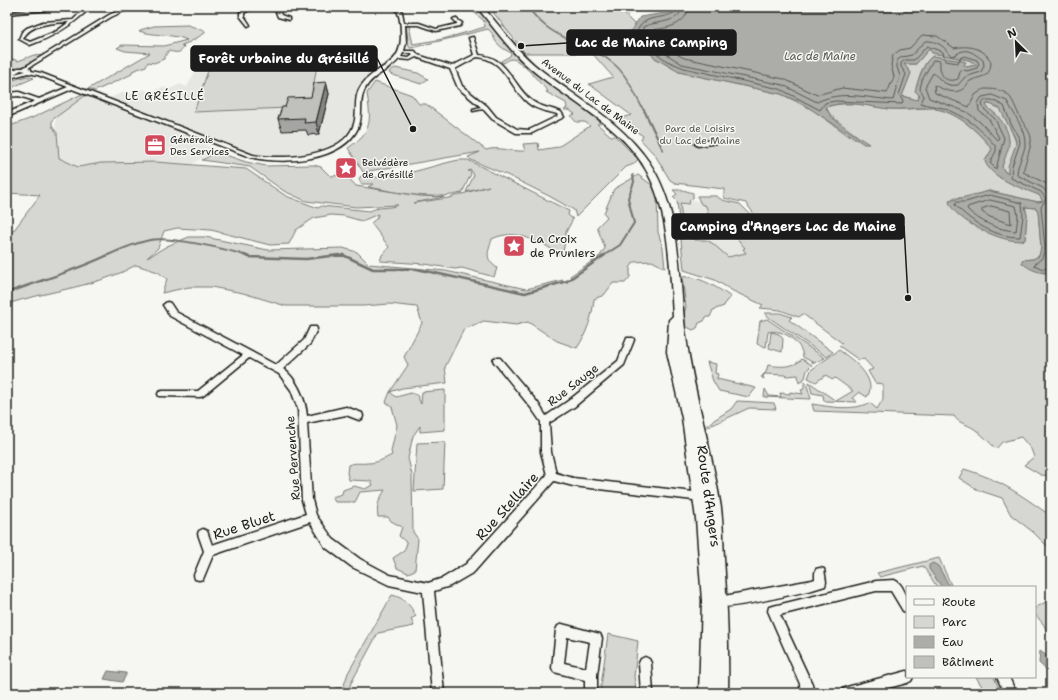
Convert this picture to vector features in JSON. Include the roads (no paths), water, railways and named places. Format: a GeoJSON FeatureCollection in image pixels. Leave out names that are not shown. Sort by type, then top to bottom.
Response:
{"type":"FeatureCollection","features":[{"type":"Feature","properties":{"kind":"street"},"geometry":{"type":"LineString","coordinates":[[74,21],[60,20],[34,26],[26,30],[21,39],[30,44],[58,32],[74,21],[88,7]]}},
{"type":"Feature","properties":{"kind":"street"},"geometry":{"type":"LineString","coordinates":[[7,13],[14,9],[138,7]]}},
{"type":"Feature","properties":{"kind":"street"},"geometry":{"type":"LineString","coordinates":[[276,7],[279,16],[288,19]]}},
{"type":"Feature","properties":{"kind":"street"},"geometry":{"type":"LineString","coordinates":[[26,70],[252,156],[282,160],[309,156],[317,159],[338,151],[337,146],[350,136],[355,129],[359,97],[364,86],[370,79],[399,58],[403,52],[405,43],[403,24],[401,13],[397,7]]}},
{"type":"Feature","properties":{"kind":"street","name":"Avenue du Lac de Maine"},"geometry":{"type":"LineString","coordinates":[[480,7],[529,63],[622,135],[646,163],[662,186]]}},
{"type":"Feature","properties":{"kind":"street","name":"Avenue du Lac de Maine"},"geometry":{"type":"LineString","coordinates":[[484,7],[530,62],[632,138],[652,162],[662,186]]}},
{"type":"Feature","properties":{"kind":"street"},"geometry":{"type":"LineString","coordinates":[[7,78],[26,70],[122,8]]}},
{"type":"Feature","properties":{"kind":"street"},"geometry":{"type":"LineString","coordinates":[[248,25],[242,15],[242,12],[253,8]]}},
{"type":"Feature","properties":{"kind":"street"},"geometry":{"type":"LineString","coordinates":[[7,16],[14,9]]}},
{"type":"Feature","properties":{"kind":"street"},"geometry":{"type":"LineString","coordinates":[[403,24],[419,24],[438,30],[458,25],[460,23],[455,19]]}},
{"type":"Feature","properties":{"kind":"street"},"geometry":{"type":"LineString","coordinates":[[471,38],[477,56]]}},
{"type":"Feature","properties":{"kind":"street"},"geometry":{"type":"LineString","coordinates":[[403,52],[413,52],[416,56],[452,68],[477,56],[489,59],[501,66],[521,94],[533,104],[561,115],[558,119],[525,133],[516,131],[501,123],[485,107],[460,87],[452,68]]}},
{"type":"Feature","properties":{"kind":"street"},"geometry":{"type":"LineString","coordinates":[[399,58],[410,59],[416,56]]}},
{"type":"Feature","properties":{"kind":"street"},"geometry":{"type":"LineString","coordinates":[[7,115],[72,87]]}},
{"type":"Feature","properties":{"kind":"street"},"geometry":{"type":"LineString","coordinates":[[7,95],[19,94],[39,102]]}},
{"type":"Feature","properties":{"kind":"street"},"geometry":{"type":"LineString","coordinates":[[475,110],[485,107]]}},
{"type":"Feature","properties":{"kind":"street"},"geometry":{"type":"LineString","coordinates":[[525,133],[528,140]]}},
{"type":"Feature","properties":{"kind":"street"},"geometry":{"type":"LineString","coordinates":[[698,144],[716,142]]}},
{"type":"Feature","properties":{"kind":"street","name":"Route d'Angers"},"geometry":{"type":"LineString","coordinates":[[662,186],[670,213],[676,301],[683,354],[706,463],[706,497],[714,601],[713,692]]}},
{"type":"Feature","properties":{"kind":"street","name":"Rue Pervenche"},"geometry":{"type":"LineString","coordinates":[[167,305],[173,314],[282,372],[296,389],[302,409],[307,500],[312,517],[329,543],[356,563],[390,580],[428,588]]}},
{"type":"Feature","properties":{"kind":"street"},"geometry":{"type":"LineString","coordinates":[[277,369],[307,342],[313,329]]}},
{"type":"Feature","properties":{"kind":"street","name":"Rue Sauge"},"geometry":{"type":"LineString","coordinates":[[552,476],[546,452],[545,421],[571,404],[620,363],[630,340]]}},
{"type":"Feature","properties":{"kind":"street"},"geometry":{"type":"LineString","coordinates":[[162,394],[200,394],[249,354]]}},
{"type":"Feature","properties":{"kind":"street"},"geometry":{"type":"LineString","coordinates":[[497,360],[535,406],[545,421]]}},
{"type":"Feature","properties":{"kind":"street"},"geometry":{"type":"LineString","coordinates":[[303,420],[346,411],[359,416]]}},
{"type":"Feature","properties":{"kind":"street","name":"Rue Stellaire"},"geometry":{"type":"LineString","coordinates":[[428,588],[446,582],[470,568],[552,476],[573,482],[706,497]]}},
{"type":"Feature","properties":{"kind":"street","name":"Rue Bluet"},"geometry":{"type":"LineString","coordinates":[[209,551],[312,517]]}},
{"type":"Feature","properties":{"kind":"street","name":"Rue Bluet"},"geometry":{"type":"LineString","coordinates":[[199,575],[209,551],[204,534]]}},
{"type":"Feature","properties":{"kind":"street"},"geometry":{"type":"LineString","coordinates":[[714,601],[732,602],[812,585],[821,582],[820,573]]}},
{"type":"Feature","properties":{"kind":"street"},"geometry":{"type":"LineString","coordinates":[[807,693],[806,684],[773,611],[876,586],[894,585],[906,605]]}},
{"type":"Feature","properties":{"kind":"street"},"geometry":{"type":"LineString","coordinates":[[428,588],[438,693]]}},
{"type":"Feature","properties":{"kind":"street"},"geometry":{"type":"LineString","coordinates":[[645,663],[647,693]]}},
{"type":"Feature","properties":{"kind":"street"},"geometry":{"type":"LineString","coordinates":[[591,675],[591,693]]}},
{"type":"Feature","properties":{"kind":"street"},"geometry":{"type":"LineString","coordinates":[[847,693],[906,677]]}},
{"type":"Feature","properties":{"kind":"street"},"geometry":{"type":"LineString","coordinates":[[1003,678],[1010,693]]}},
{"type":"Feature","properties":{"kind":"water","name":"Lac de Maine"},"geometry":{"type":"Polygon","coordinates":[[[677,7],[1051,7],[1051,272],[1035,271],[1022,263],[1022,260],[1033,259],[1039,256],[1041,248],[1038,211],[1036,208],[1025,207],[1027,215],[1025,240],[1017,241],[1006,239],[981,230],[960,216],[952,208],[949,201],[989,191],[1038,202],[1043,201],[1039,195],[1008,182],[993,173],[985,161],[992,149],[980,135],[965,122],[948,113],[930,108],[890,109],[858,104],[842,104],[826,107],[838,123],[869,144],[864,144],[800,102],[781,94],[679,72],[655,58],[630,33],[640,17],[665,13],[677,7]],[[929,49],[916,64],[904,64],[911,73],[902,96],[917,100],[920,96],[915,91],[924,66],[933,56],[966,62],[964,65],[966,67],[977,65],[969,60],[932,53],[929,49]],[[986,104],[1007,130],[1009,146],[1002,167],[1005,172],[1008,173],[1008,166],[1016,144],[1015,138],[1001,109],[990,104],[986,104]]]}},
{"type":"Feature","properties":{"kind":"water"},"geometry":{"type":"Polygon","coordinates":[[[933,563],[938,566],[949,586],[941,586],[929,569],[929,565],[933,563]]]}},
{"type":"Feature","properties":{"kind":"water"},"geometry":{"type":"Polygon","coordinates":[[[1040,651],[1051,659],[1051,674],[1039,663],[1040,651]]]}},
{"type":"Feature","properties":{"kind":"water"},"geometry":{"type":"Polygon","coordinates":[[[108,671],[126,673],[126,675],[122,682],[104,679],[108,671]]]}},
{"type":"Feature","properties":{"kind":"waterway"},"geometry":{"type":"LineString","coordinates":[[528,7],[537,19],[547,28],[592,50],[614,64],[627,80],[644,111]]}},
{"type":"Feature","properties":{"kind":"waterway"},"geometry":{"type":"LineString","coordinates":[[644,110],[663,150]]}},
{"type":"Feature","properties":{"kind":"waterway"},"geometry":{"type":"LineString","coordinates":[[603,256],[620,245],[634,223],[628,198],[634,182],[633,175]]}},
{"type":"Feature","properties":{"kind":"waterway"},"geometry":{"type":"LineString","coordinates":[[106,256],[139,243],[159,239],[184,241],[245,256]]}},
{"type":"Feature","properties":{"kind":"waterway"},"geometry":{"type":"LineString","coordinates":[[331,256],[339,255]]}},
{"type":"Feature","properties":{"kind":"waterway"},"geometry":{"type":"LineString","coordinates":[[343,255],[373,269],[417,269],[525,293],[567,281],[605,255]]}},
{"type":"Feature","properties":{"kind":"waterway"},"geometry":{"type":"LineString","coordinates":[[7,293],[71,271],[106,256]]}},
{"type":"Feature","properties":{"kind":"waterway"},"geometry":{"type":"LineString","coordinates":[[245,256],[249,257],[306,259],[331,256]]}},
{"type":"Feature","properties":{"kind":"waterway"},"geometry":{"type":"LineString","coordinates":[[331,256],[345,256]]}},
{"type":"Feature","properties":{"kind":"place","name":"Lac de Maine Camping"},"geometry":{"type":"Point","coordinates":[521,46]}},
{"type":"Feature","properties":{"kind":"place","name":"Forêt urbaine du Grésillé"},"geometry":{"type":"Point","coordinates":[413,129]}},
{"type":"Feature","properties":{"kind":"place","name":"Générale Des Services"},"geometry":{"type":"Point","coordinates":[155,145]}},
{"type":"Feature","properties":{"kind":"place","name":"Belvédère de Grésillé"},"geometry":{"type":"Point","coordinates":[346,168]}},
{"type":"Feature","properties":{"kind":"place","name":"La Croix de Pruniers"},"geometry":{"type":"Point","coordinates":[514,246]}},
{"type":"Feature","properties":{"kind":"place","name":"Camping d'Angers Lac de Maine"},"geometry":{"type":"Point","coordinates":[908,298]}},
{"type":"Feature","properties":{"kind":"district","name":"LE GRÉSILLÉ"},"geometry":{"type":"Point","coordinates":[165,96]}},
{"type":"Feature","properties":{"kind":"park label","name":"Parc de Loisirs du Lac de Maine"},"geometry":{"type":"Point","coordinates":[700,134]}}]}
